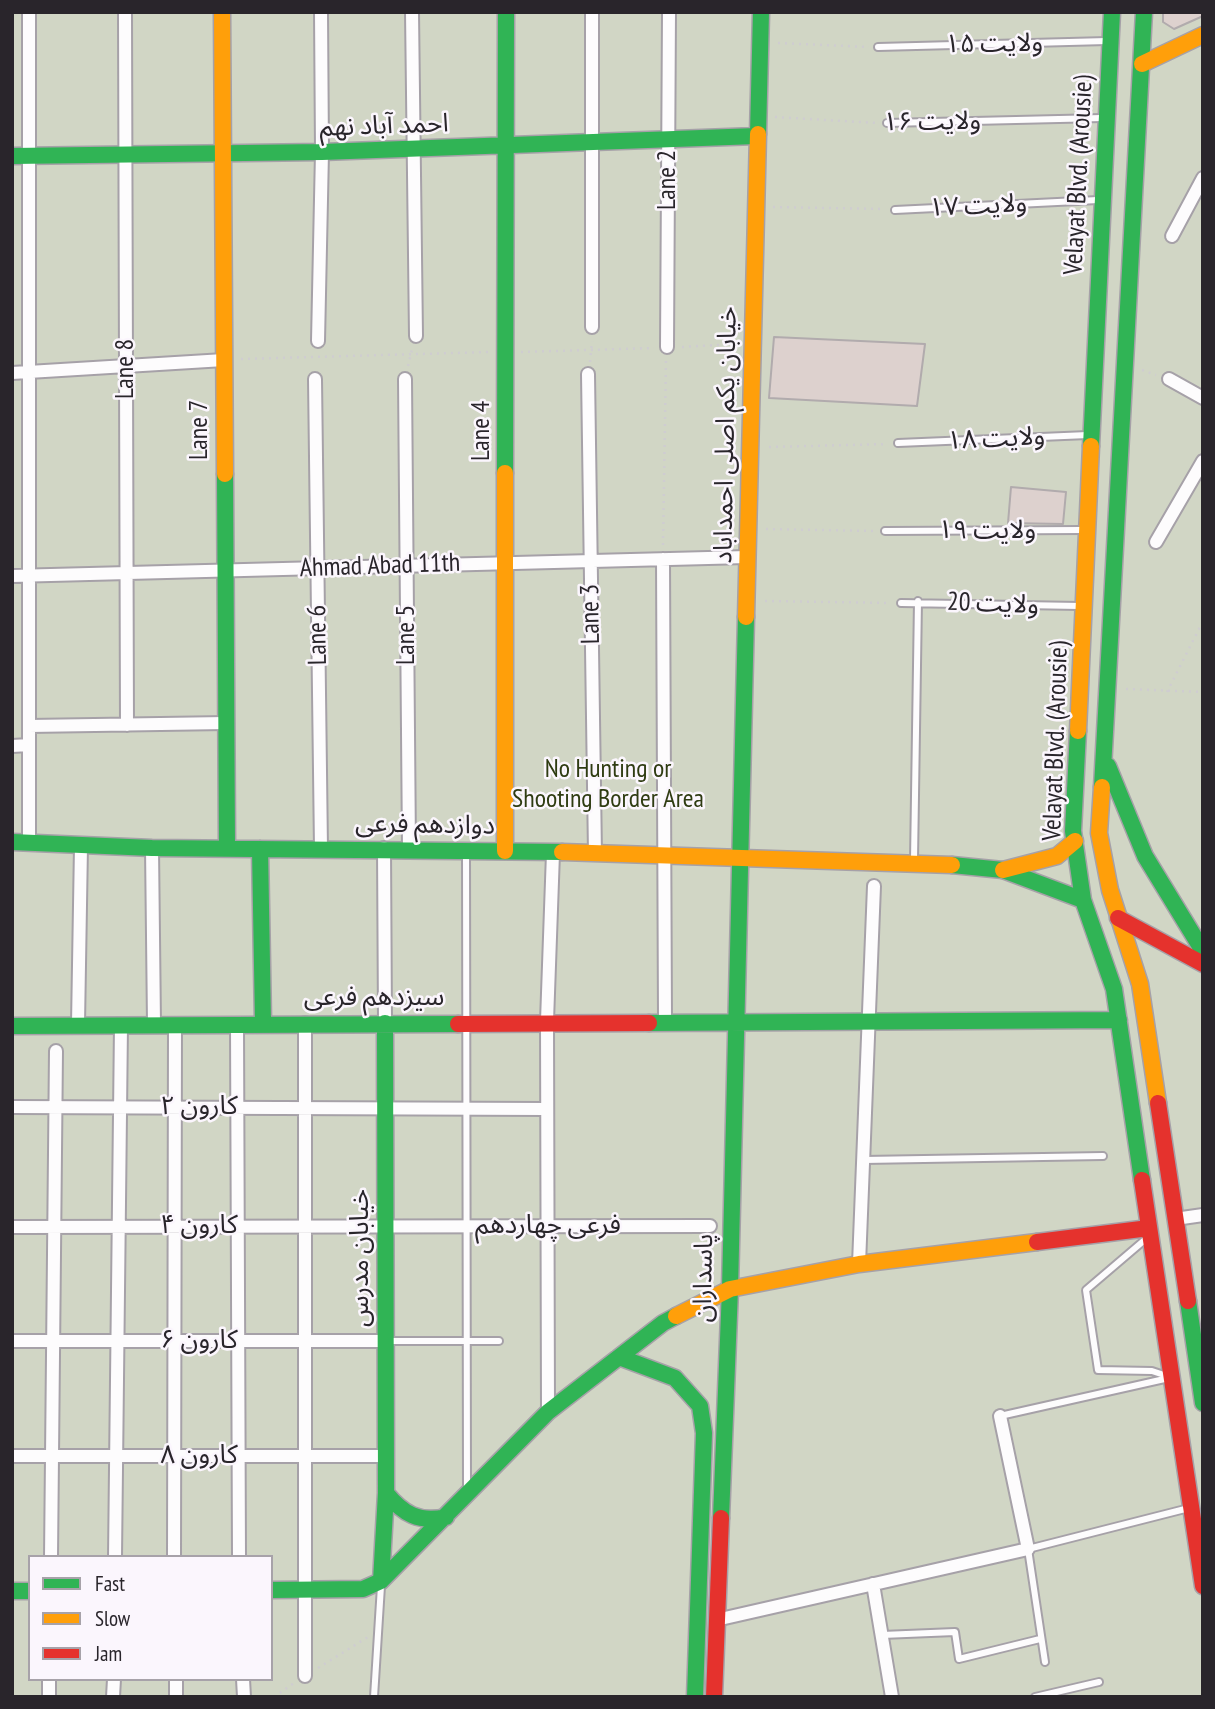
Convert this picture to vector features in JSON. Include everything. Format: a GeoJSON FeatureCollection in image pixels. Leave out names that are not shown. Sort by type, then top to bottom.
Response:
{"type":"FeatureCollection","features":[{"type":"Feature","properties":{"kind":"street"},"geometry":{"type":"LineString","coordinates":[[20,843],[29,745],[29,12]]}},
{"type":"Feature","properties":{"kind":"street","name":"Lane 8"},"geometry":{"type":"LineString","coordinates":[[125,12],[127,725]]}},
{"type":"Feature","properties":{"kind":"street","name":"Lane 7"},"geometry":{"type":"LineString","coordinates":[[222,12],[227,848]]}},
{"type":"Feature","properties":{"kind":"street"},"geometry":{"type":"LineString","coordinates":[[318,341],[322,152],[321,12]]}},
{"type":"Feature","properties":{"kind":"street"},"geometry":{"type":"LineString","coordinates":[[412,12],[416,336]]}},
{"type":"Feature","properties":{"kind":"street","name":"Lane 4"},"geometry":{"type":"LineString","coordinates":[[505,851],[506,12]]}},
{"type":"Feature","properties":{"kind":"street"},"geometry":{"type":"LineString","coordinates":[[592,12],[592,327]]}},
{"type":"Feature","properties":{"kind":"street","name":"Lane 2"},"geometry":{"type":"LineString","coordinates":[[667,348],[669,12]]}},
{"type":"Feature","properties":{"kind":"street","name":"خیابان یکم اصلی احمداباد"},"geometry":{"type":"LineString","coordinates":[[742,859],[756,136],[761,12]]}},
{"type":"Feature","properties":{"kind":"street","name":"Velayat Blvd. (Arousie)"},"geometry":{"type":"LineString","coordinates":[[1112,12],[1096,313],[1075,841],[1083,900],[1105,957],[1119,1020],[1203,1586]]}},
{"type":"Feature","properties":{"kind":"street","name":"Velayat Blvd. (Arousie)"},"geometry":{"type":"LineString","coordinates":[[1144,12],[1099,833],[1102,862],[1140,984],[1203,1401]]}},
{"type":"Feature","properties":{"kind":"street"},"geometry":{"type":"LineString","coordinates":[[1142,64],[1203,35]]}},
{"type":"Feature","properties":{"kind":"street","name":"احمد آباد نهم"},"geometry":{"type":"LineString","coordinates":[[12,156],[223,155],[592,144],[756,136]]}},
{"type":"Feature","properties":{"kind":"street"},"geometry":{"type":"LineString","coordinates":[[1172,236],[1203,178]]}},
{"type":"Feature","properties":{"kind":"street"},"geometry":{"type":"LineString","coordinates":[[12,373],[224,359]]}},
{"type":"Feature","properties":{"kind":"street","name":"Lane 3"},"geometry":{"type":"LineString","coordinates":[[588,374],[595,854]]}},
{"type":"Feature","properties":{"kind":"street","name":"Lane 6"},"geometry":{"type":"LineString","coordinates":[[314,379],[321,849]]}},
{"type":"Feature","properties":{"kind":"street","name":"Lane 5"},"geometry":{"type":"LineString","coordinates":[[405,379],[409,849]]}},
{"type":"Feature","properties":{"kind":"street"},"geometry":{"type":"LineString","coordinates":[[1169,379],[1203,398]]}},
{"type":"Feature","properties":{"kind":"street"},"geometry":{"type":"LineString","coordinates":[[1156,542],[1203,461]]}},
{"type":"Feature","properties":{"kind":"street"},"geometry":{"type":"LineString","coordinates":[[1089,535],[1102,544],[1116,541]]}},
{"type":"Feature","properties":{"kind":"street","name":"Ahmad Abad 11th"},"geometry":{"type":"LineString","coordinates":[[12,576],[747,557]]}},
{"type":"Feature","properties":{"kind":"street"},"geometry":{"type":"LineString","coordinates":[[663,559],[665,1020]]}},
{"type":"Feature","properties":{"kind":"street"},"geometry":{"type":"LineString","coordinates":[[1086,599],[1100,586],[1113,592]]}},
{"type":"Feature","properties":{"kind":"street"},"geometry":{"type":"LineString","coordinates":[[29,726],[226,723]]}},
{"type":"Feature","properties":{"kind":"street"},"geometry":{"type":"LineString","coordinates":[[12,746],[29,745]]}},
{"type":"Feature","properties":{"kind":"street"},"geometry":{"type":"LineString","coordinates":[[1105,759],[1145,856],[1203,951]]}},
{"type":"Feature","properties":{"kind":"street"},"geometry":{"type":"LineString","coordinates":[[1003,870],[1057,856],[1075,841]]}},
{"type":"Feature","properties":{"kind":"street","name":"دوازدهم فرعی"},"geometry":{"type":"LineString","coordinates":[[20,843],[152,848],[466,849],[914,862],[1003,870],[1083,900],[1203,964]]}},
{"type":"Feature","properties":{"kind":"street"},"geometry":{"type":"LineString","coordinates":[[78,1024],[81,846]]}},
{"type":"Feature","properties":{"kind":"street"},"geometry":{"type":"LineString","coordinates":[[152,848],[154,1024]]}},
{"type":"Feature","properties":{"kind":"street"},"geometry":{"type":"LineString","coordinates":[[384,848],[385,1023]]}},
{"type":"Feature","properties":{"kind":"street"},"geometry":{"type":"LineString","coordinates":[[260,849],[263,1023]]}},
{"type":"Feature","properties":{"kind":"street"},"geometry":{"type":"LineString","coordinates":[[548,1412],[547,1021],[553,852]]}},
{"type":"Feature","properties":{"kind":"street","name":"پاسداران"},"geometry":{"type":"LineString","coordinates":[[714,1697],[730,1289],[742,859]]}},
{"type":"Feature","properties":{"kind":"street"},"geometry":{"type":"LineString","coordinates":[[859,1264],[874,886]]}},
{"type":"Feature","properties":{"kind":"street","name":"سیزدهم فرعی"},"geometry":{"type":"LineString","coordinates":[[12,1026],[736,1019],[1119,1020]]}},
{"type":"Feature","properties":{"kind":"street"},"geometry":{"type":"LineString","coordinates":[[305,1023],[305,1676]]}},
{"type":"Feature","properties":{"kind":"street","name":"خیابان مدرس"},"geometry":{"type":"LineString","coordinates":[[381,1581],[386,1493],[385,1023]]}},
{"type":"Feature","properties":{"kind":"street"},"geometry":{"type":"LineString","coordinates":[[174,1555],[175,1024]]}},
{"type":"Feature","properties":{"kind":"street"},"geometry":{"type":"LineString","coordinates":[[237,1024],[239,1555]]}},
{"type":"Feature","properties":{"kind":"street"},"geometry":{"type":"LineString","coordinates":[[115,1555],[121,1025]]}},
{"type":"Feature","properties":{"kind":"street"},"geometry":{"type":"LineString","coordinates":[[51,1555],[56,1051]]}},
{"type":"Feature","properties":{"kind":"street","name":"کارون ۲"},"geometry":{"type":"LineString","coordinates":[[12,1107],[547,1109]]}},
{"type":"Feature","properties":{"kind":"street"},"geometry":{"type":"LineString","coordinates":[[1175,1219],[1203,1215]]}},
{"type":"Feature","properties":{"kind":"street","name":"کارون ۴"},"geometry":{"type":"LineString","coordinates":[[12,1227],[386,1226]]}},
{"type":"Feature","properties":{"kind":"street","name":"فرعی چهاردهم"},"geometry":{"type":"LineString","coordinates":[[386,1226],[710,1226]]}},
{"type":"Feature","properties":{"kind":"street"},"geometry":{"type":"LineString","coordinates":[[273,1590],[363,1589],[381,1581],[548,1412],[663,1323],[730,1289],[859,1264],[1150,1231]]}},
{"type":"Feature","properties":{"kind":"street"},"geometry":{"type":"LineString","coordinates":[[1164,1331],[1191,1327]]}},
{"type":"Feature","properties":{"kind":"street","name":"کارون ۶"},"geometry":{"type":"LineString","coordinates":[[12,1341],[386,1341]]}},
{"type":"Feature","properties":{"kind":"street"},"geometry":{"type":"LineString","coordinates":[[619,1357],[675,1378],[700,1406],[704,1433],[695,1697]]}},
{"type":"Feature","properties":{"kind":"street"},"geometry":{"type":"LineString","coordinates":[[716,1620],[1028,1549],[1000,1416]]}},
{"type":"Feature","properties":{"kind":"street","name":"کارون ۸"},"geometry":{"type":"LineString","coordinates":[[12,1456],[386,1456]]}},
{"type":"Feature","properties":{"kind":"street"},"geometry":{"type":"LineString","coordinates":[[386,1493],[398,1510],[410,1517],[428,1520],[446,1517]]}},
{"type":"Feature","properties":{"kind":"street"},"geometry":{"type":"LineString","coordinates":[[873,1584],[892,1697]]}},
{"type":"Feature","properties":{"kind":"lane","name":"ولایت ۱۵"},"geometry":{"type":"LineString","coordinates":[[878,47],[1111,41]]}},
{"type":"Feature","properties":{"kind":"lane","name":"ولایت ۱۶"},"geometry":{"type":"LineString","coordinates":[[887,123],[1107,118]]}},
{"type":"Feature","properties":{"kind":"lane","name":"ولایت ۱۷"},"geometry":{"type":"LineString","coordinates":[[895,210],[1104,200]]}},
{"type":"Feature","properties":{"kind":"lane","name":"ولایت ۱۸"},"geometry":{"type":"LineString","coordinates":[[898,443],[1093,435]]}},
{"type":"Feature","properties":{"kind":"lane","name":"ولایت ۱۹"},"geometry":{"type":"LineString","coordinates":[[885,531],[1089,535]]}},
{"type":"Feature","properties":{"kind":"lane","name":"ولایت 20"},"geometry":{"type":"LineString","coordinates":[[901,603],[1086,599]]}},
{"type":"Feature","properties":{"kind":"lane"},"geometry":{"type":"LineString","coordinates":[[914,862],[919,601]]}},
{"type":"Feature","properties":{"kind":"lane"},"geometry":{"type":"LineString","coordinates":[[466,849],[467,1496]]}},
{"type":"Feature","properties":{"kind":"lane"},"geometry":{"type":"LineString","coordinates":[[864,1160],[1103,1156]]}},
{"type":"Feature","properties":{"kind":"lane"},"geometry":{"type":"LineString","coordinates":[[1150,1231],[1086,1290],[1096,1360],[1098,1370],[1152,1371],[1172,1378]]}},
{"type":"Feature","properties":{"kind":"lane"},"geometry":{"type":"LineString","coordinates":[[386,1341],[499,1341]]}},
{"type":"Feature","properties":{"kind":"lane"},"geometry":{"type":"LineString","coordinates":[[1000,1416],[1172,1378]]}},
{"type":"Feature","properties":{"kind":"lane"},"geometry":{"type":"LineString","coordinates":[[1045,1662],[1028,1549],[1191,1508]]}},
{"type":"Feature","properties":{"kind":"lane"},"geometry":{"type":"LineString","coordinates":[[374,1697],[381,1581]]}},
{"type":"Feature","properties":{"kind":"lane"},"geometry":{"type":"LineString","coordinates":[[881,1635],[955,1632],[959,1659],[1040,1639]]}},
{"type":"Feature","properties":{"kind":"lane"},"geometry":{"type":"LineString","coordinates":[[1035,1697],[1099,1682]]}},
{"type":"Feature","properties":{"kind":"path"},"geometry":{"type":"LineString","coordinates":[[761,42],[878,47]]}},
{"type":"Feature","properties":{"kind":"path","name":"ولایت ۱۶"},"geometry":{"type":"LineString","coordinates":[[757,116],[887,123]]}},
{"type":"Feature","properties":{"kind":"path"},"geometry":{"type":"LineString","coordinates":[[755,206],[895,210]]}},
{"type":"Feature","properties":{"kind":"path"},"geometry":{"type":"LineString","coordinates":[[588,374],[592,327]]}},
{"type":"Feature","properties":{"kind":"path"},"geometry":{"type":"LineString","coordinates":[[405,379],[416,336]]}},
{"type":"Feature","properties":{"kind":"path"},"geometry":{"type":"LineString","coordinates":[[314,379],[318,341]]}},
{"type":"Feature","properties":{"kind":"path"},"geometry":{"type":"LineString","coordinates":[[663,559],[667,348]]}},
{"type":"Feature","properties":{"kind":"path"},"geometry":{"type":"LineString","coordinates":[[1126,365],[1169,379]]}},
{"type":"Feature","properties":{"kind":"path"},"geometry":{"type":"LineString","coordinates":[[750,448],[898,443]]}},
{"type":"Feature","properties":{"kind":"path"},"geometry":{"type":"LineString","coordinates":[[748,529],[885,531]]}},
{"type":"Feature","properties":{"kind":"path"},"geometry":{"type":"LineString","coordinates":[[748,600],[901,603]]}},
{"type":"Feature","properties":{"kind":"path"},"geometry":{"type":"LineString","coordinates":[[1167,692],[1203,621]]}},
{"type":"Feature","properties":{"kind":"path"},"geometry":{"type":"LineString","coordinates":[[1108,688],[1203,692]]}},
{"type":"Feature","properties":{"kind":"path"},"geometry":{"type":"LineString","coordinates":[[274,1697],[378,1631]]}},
{"type":"Feature","properties":{"kind":"green space","name":"No Hunting or Shooting Border Area"},"geometry":{"type":"Polygon","coordinates":[[[12,12],[1203,12],[1203,1697],[12,1697],[12,12]]]}},
{"type":"Feature","properties":{"kind":"building"},"geometry":{"type":"Polygon","coordinates":[[[1163,12],[1203,12],[1203,16],[1174,29],[1163,22],[1163,12]]]}},
{"type":"Feature","properties":{"kind":"building"},"geometry":{"type":"Polygon","coordinates":[[[774,337],[925,344],[917,406],[769,398],[774,337]]]}},
{"type":"Feature","properties":{"kind":"building"},"geometry":{"type":"Polygon","coordinates":[[[1011,487],[1066,492],[1063,524],[1008,523],[1011,487]]]}},
{"type":"Feature","properties":{"kind":"traffic: fast"},"geometry":{"type":"LineString","coordinates":[[505,473],[506,12]]}},
{"type":"Feature","properties":{"kind":"traffic: fast"},"geometry":{"type":"LineString","coordinates":[[758,134],[761,12]]}},
{"type":"Feature","properties":{"kind":"traffic: fast"},"geometry":{"type":"LineString","coordinates":[[1091,446],[1112,12]]}},
{"type":"Feature","properties":{"kind":"traffic: fast"},"geometry":{"type":"LineString","coordinates":[[1102,787],[1144,12]]}},
{"type":"Feature","properties":{"kind":"traffic: fast"},"geometry":{"type":"LineString","coordinates":[[12,156],[322,152],[756,136]]}},
{"type":"Feature","properties":{"kind":"traffic: fast"},"geometry":{"type":"LineString","coordinates":[[225,474],[227,848]]}},
{"type":"Feature","properties":{"kind":"traffic: fast"},"geometry":{"type":"LineString","coordinates":[[721,1518],[730,1289],[746,617]]}},
{"type":"Feature","properties":{"kind":"traffic: fast"},"geometry":{"type":"LineString","coordinates":[[1078,731],[1073,831],[1083,900],[1114,989],[1142,1180]]}},
{"type":"Feature","properties":{"kind":"traffic: fast"},"geometry":{"type":"LineString","coordinates":[[1108,766],[1145,856],[1203,951]]}},
{"type":"Feature","properties":{"kind":"traffic: fast"},"geometry":{"type":"LineString","coordinates":[[12,842],[152,848],[562,852]]}},
{"type":"Feature","properties":{"kind":"traffic: fast"},"geometry":{"type":"LineString","coordinates":[[260,849],[263,1023]]}},
{"type":"Feature","properties":{"kind":"traffic: fast"},"geometry":{"type":"LineString","coordinates":[[952,865],[1003,870],[1083,900]]}},
{"type":"Feature","properties":{"kind":"traffic: fast"},"geometry":{"type":"LineString","coordinates":[[649,1023],[1119,1020]]}},
{"type":"Feature","properties":{"kind":"traffic: fast"},"geometry":{"type":"LineString","coordinates":[[381,1581],[386,1493],[385,1023]]}},
{"type":"Feature","properties":{"kind":"traffic: fast"},"geometry":{"type":"LineString","coordinates":[[12,1026],[458,1024]]}},
{"type":"Feature","properties":{"kind":"traffic: fast"},"geometry":{"type":"LineString","coordinates":[[1188,1301],[1203,1403]]}},
{"type":"Feature","properties":{"kind":"traffic: fast"},"geometry":{"type":"LineString","coordinates":[[273,1590],[363,1589],[381,1581],[548,1412],[663,1323],[676,1316]]}},
{"type":"Feature","properties":{"kind":"traffic: fast"},"geometry":{"type":"LineString","coordinates":[[619,1357],[675,1378],[700,1406],[704,1433],[695,1697]]}},
{"type":"Feature","properties":{"kind":"traffic: fast"},"geometry":{"type":"LineString","coordinates":[[386,1493],[412,1515],[428,1519],[446,1517]]}},
{"type":"Feature","properties":{"kind":"traffic: fast"},"geometry":{"type":"LineString","coordinates":[[12,1591],[28,1591]]}},
{"type":"Feature","properties":{"kind":"traffic: slow"},"geometry":{"type":"LineString","coordinates":[[222,12],[225,474]]}},
{"type":"Feature","properties":{"kind":"traffic: slow"},"geometry":{"type":"LineString","coordinates":[[1142,64],[1203,35]]}},
{"type":"Feature","properties":{"kind":"traffic: slow"},"geometry":{"type":"LineString","coordinates":[[746,617],[758,134]]}},
{"type":"Feature","properties":{"kind":"traffic: slow"},"geometry":{"type":"LineString","coordinates":[[1078,731],[1091,446]]}},
{"type":"Feature","properties":{"kind":"traffic: slow"},"geometry":{"type":"LineString","coordinates":[[505,473],[505,851]]}},
{"type":"Feature","properties":{"kind":"traffic: slow"},"geometry":{"type":"LineString","coordinates":[[1102,787],[1099,833],[1110,890],[1140,984],[1158,1103]]}},
{"type":"Feature","properties":{"kind":"traffic: slow"},"geometry":{"type":"LineString","coordinates":[[1003,870],[1057,856],[1075,841]]}},
{"type":"Feature","properties":{"kind":"traffic: slow"},"geometry":{"type":"LineString","coordinates":[[562,852],[952,865]]}},
{"type":"Feature","properties":{"kind":"traffic: slow"},"geometry":{"type":"LineString","coordinates":[[676,1316],[730,1289],[859,1264],[1037,1242]]}},
{"type":"Feature","properties":{"kind":"traffic: jam"},"geometry":{"type":"LineString","coordinates":[[1118,918],[1203,964]]}},
{"type":"Feature","properties":{"kind":"traffic: jam"},"geometry":{"type":"LineString","coordinates":[[458,1024],[649,1023]]}},
{"type":"Feature","properties":{"kind":"traffic: jam"},"geometry":{"type":"LineString","coordinates":[[1158,1103],[1188,1301]]}},
{"type":"Feature","properties":{"kind":"traffic: jam"},"geometry":{"type":"LineString","coordinates":[[1142,1180],[1203,1586]]}},
{"type":"Feature","properties":{"kind":"traffic: jam"},"geometry":{"type":"LineString","coordinates":[[1037,1242],[1149,1228]]}},
{"type":"Feature","properties":{"kind":"traffic: jam"},"geometry":{"type":"LineString","coordinates":[[714,1697],[721,1518]]}}]}
